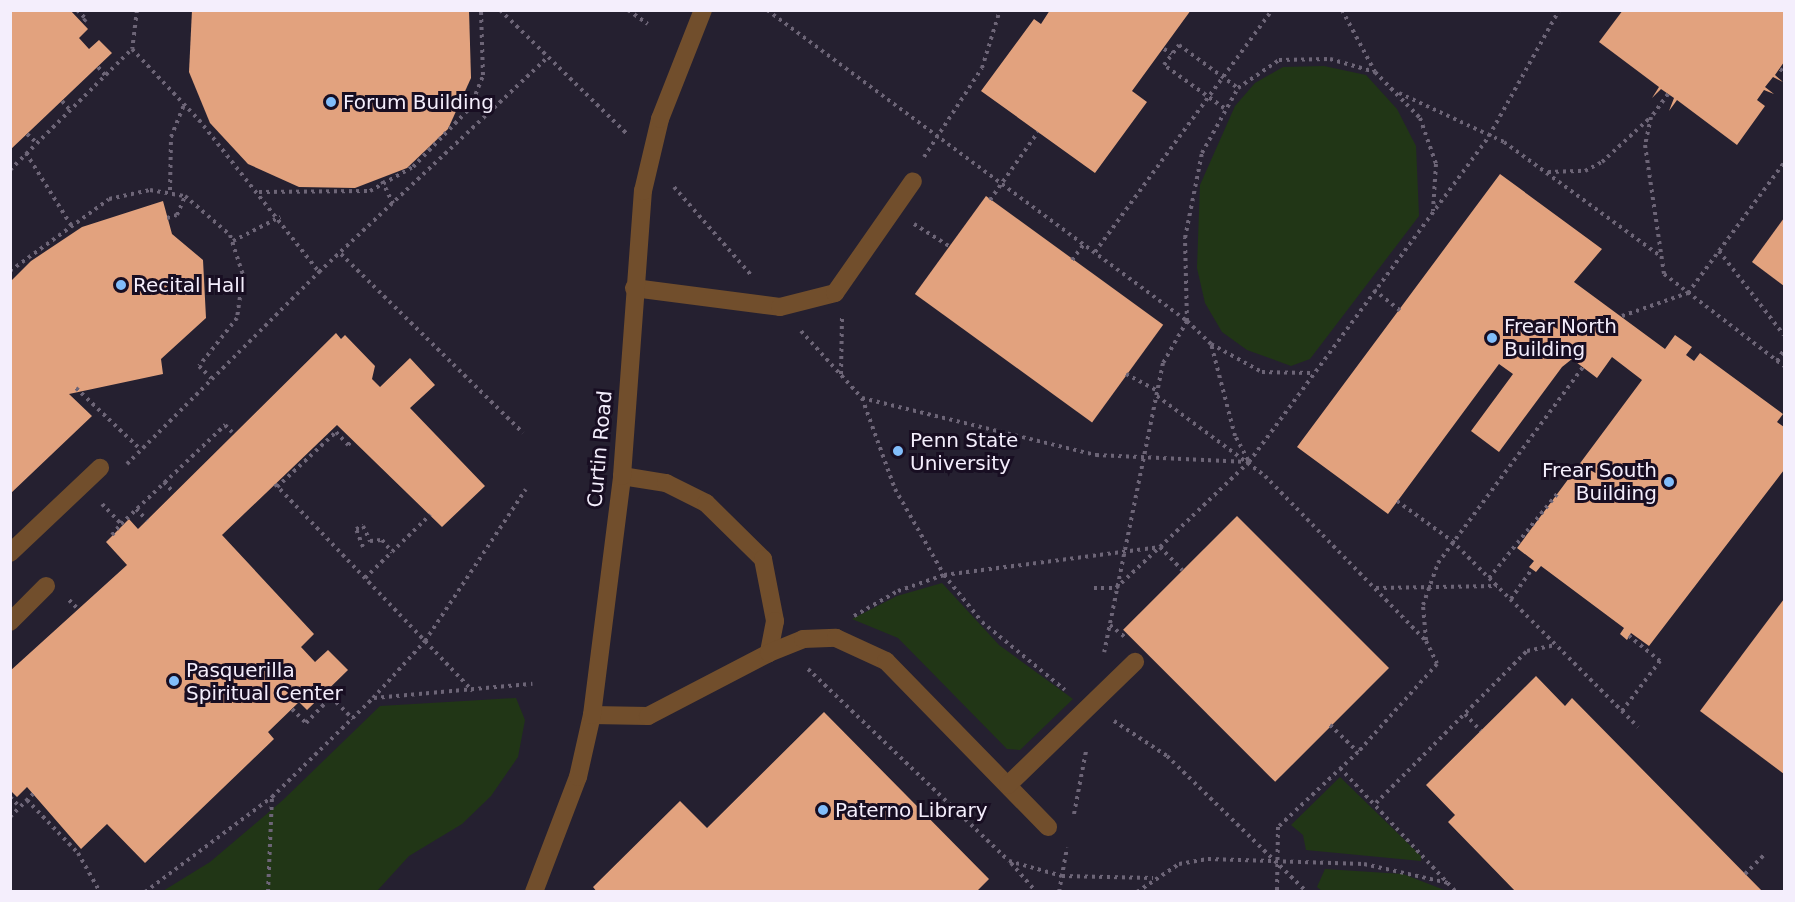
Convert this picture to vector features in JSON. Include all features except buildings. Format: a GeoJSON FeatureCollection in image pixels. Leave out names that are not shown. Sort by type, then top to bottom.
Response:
{"type":"FeatureCollection","features":[{"type":"Feature","properties":{"kind":"street","name":"Curtin Road"},"geometry":{"type":"LineString","coordinates":[[534,891],[578,777],[592,715],[622,476],[634,288],[643,191],[656,132],[703,10]]}},
{"type":"Feature","properties":{"kind":"street"},"geometry":{"type":"LineString","coordinates":[[634,288],[780,307],[835,293],[913,181]]}},
{"type":"Feature","properties":{"kind":"street"},"geometry":{"type":"LineString","coordinates":[[10,553],[100,468]]}},
{"type":"Feature","properties":{"kind":"street"},"geometry":{"type":"LineString","coordinates":[[622,476],[666,483],[706,503],[762,559],[776,621],[768,653]]}},
{"type":"Feature","properties":{"kind":"street"},"geometry":{"type":"LineString","coordinates":[[10,622],[46,586]]}},
{"type":"Feature","properties":{"kind":"street"},"geometry":{"type":"LineString","coordinates":[[592,715],[648,716],[768,653],[803,639],[837,638],[886,661],[1048,827]]}},
{"type":"Feature","properties":{"kind":"street"},"geometry":{"type":"LineString","coordinates":[[1008,785],[1094,706],[1135,662]]}},
{"type":"Feature","properties":{"kind":"path"},"geometry":{"type":"LineString","coordinates":[[77,10],[86,19],[82,23]]}},
{"type":"Feature","properties":{"kind":"path"},"geometry":{"type":"LineString","coordinates":[[10,170],[132,49],[137,10]]}},
{"type":"Feature","properties":{"kind":"path"},"geometry":{"type":"LineString","coordinates":[[259,192],[344,194],[383,183],[440,143],[470,108],[483,75],[481,10]]}},
{"type":"Feature","properties":{"kind":"path"},"geometry":{"type":"LineString","coordinates":[[500,10],[630,137]]}},
{"type":"Feature","properties":{"kind":"path"},"geometry":{"type":"LineString","coordinates":[[628,10],[648,24]]}},
{"type":"Feature","properties":{"kind":"path"},"geometry":{"type":"LineString","coordinates":[[767,10],[934,136],[1187,321],[1210,344],[1262,372],[1311,374]]}},
{"type":"Feature","properties":{"kind":"path"},"geometry":{"type":"LineString","coordinates":[[934,136],[982,68],[1000,10]]}},
{"type":"Feature","properties":{"kind":"path"},"geometry":{"type":"LineString","coordinates":[[1095,252],[1272,10]]}},
{"type":"Feature","properties":{"kind":"path"},"geometry":{"type":"LineString","coordinates":[[1342,10],[1375,72],[1399,93],[1489,136],[1548,171],[1660,256]]}},
{"type":"Feature","properties":{"kind":"path"},"geometry":{"type":"LineString","coordinates":[[1094,588],[1116,588],[1249,462],[1311,374],[1489,136],[1559,10]]}},
{"type":"Feature","properties":{"kind":"path"},"geometry":{"type":"LineString","coordinates":[[1224,108],[1164,65],[1179,45],[1238,88]]}},
{"type":"Feature","properties":{"kind":"path"},"geometry":{"type":"LineString","coordinates":[[132,49],[184,105],[280,217],[319,272]]}},
{"type":"Feature","properties":{"kind":"path"},"geometry":{"type":"LineString","coordinates":[[1164,49],[1172,54]]}},
{"type":"Feature","properties":{"kind":"path"},"geometry":{"type":"LineString","coordinates":[[125,466],[139,448],[319,272],[341,254],[547,58]]}},
{"type":"Feature","properties":{"kind":"path"},"geometry":{"type":"LineString","coordinates":[[1103,659],[1163,363],[1187,321],[1188,208],[1202,153],[1224,108],[1238,88],[1279,60],[1330,59],[1375,72]]}},
{"type":"Feature","properties":{"kind":"path"},"geometry":{"type":"LineString","coordinates":[[98,67],[105,75]]}},
{"type":"Feature","properties":{"kind":"path"},"geometry":{"type":"LineString","coordinates":[[1780,69],[1785,72]]}},
{"type":"Feature","properties":{"kind":"path"},"geometry":{"type":"LineString","coordinates":[[1399,93],[1431,142],[1436,164],[1433,211]]}},
{"type":"Feature","properties":{"kind":"path"},"geometry":{"type":"LineString","coordinates":[[1548,171],[1566,174],[1594,166],[1651,117],[1668,94]]}},
{"type":"Feature","properties":{"kind":"path"},"geometry":{"type":"LineString","coordinates":[[62,101],[69,109]]}},
{"type":"Feature","properties":{"kind":"path"},"geometry":{"type":"LineString","coordinates":[[170,190],[171,137],[184,105]]}},
{"type":"Feature","properties":{"kind":"path"},"geometry":{"type":"LineString","coordinates":[[1651,117],[1645,145],[1664,274],[1785,366]]}},
{"type":"Feature","properties":{"kind":"path"},"geometry":{"type":"LineString","coordinates":[[990,200],[1038,132]]}},
{"type":"Feature","properties":{"kind":"path"},"geometry":{"type":"LineString","coordinates":[[27,134],[37,143]]}},
{"type":"Feature","properties":{"kind":"path"},"geometry":{"type":"LineString","coordinates":[[26,153],[71,225]]}},
{"type":"Feature","properties":{"kind":"path"},"geometry":{"type":"LineString","coordinates":[[1622,316],[1688,293],[1785,163]]}},
{"type":"Feature","properties":{"kind":"path"},"geometry":{"type":"LineString","coordinates":[[669,182],[758,282]]}},
{"type":"Feature","properties":{"kind":"path"},"geometry":{"type":"LineString","coordinates":[[383,183],[393,204]]}},
{"type":"Feature","properties":{"kind":"path"},"geometry":{"type":"LineString","coordinates":[[10,271],[71,225],[109,200],[170,190],[186,196],[216,218],[233,241],[243,276],[242,303],[228,333],[199,366],[211,378]]}},
{"type":"Feature","properties":{"kind":"path"},"geometry":{"type":"LineString","coordinates":[[167,218],[177,215],[186,196]]}},
{"type":"Feature","properties":{"kind":"path"},"geometry":{"type":"LineString","coordinates":[[892,210],[949,246]]}},
{"type":"Feature","properties":{"kind":"path"},"geometry":{"type":"LineString","coordinates":[[233,241],[280,217]]}},
{"type":"Feature","properties":{"kind":"path"},"geometry":{"type":"LineString","coordinates":[[1072,260],[1084,244]]}},
{"type":"Feature","properties":{"kind":"path"},"geometry":{"type":"LineString","coordinates":[[1719,251],[1785,335]]}},
{"type":"Feature","properties":{"kind":"path"},"geometry":{"type":"LineString","coordinates":[[341,254],[523,433]]}},
{"type":"Feature","properties":{"kind":"path"},"geometry":{"type":"LineString","coordinates":[[841,375],[843,282]]}},
{"type":"Feature","properties":{"kind":"path"},"geometry":{"type":"LineString","coordinates":[[1374,290],[1400,310]]}},
{"type":"Feature","properties":{"kind":"path"},"geometry":{"type":"LineString","coordinates":[[795,324],[862,398],[895,489],[944,575],[982,622],[1024,661],[1167,756],[1307,891]]}},
{"type":"Feature","properties":{"kind":"path"},"geometry":{"type":"LineString","coordinates":[[1210,344],[1236,435],[1249,462]]}},
{"type":"Feature","properties":{"kind":"path"},"geometry":{"type":"LineString","coordinates":[[1777,361],[1785,350]]}},
{"type":"Feature","properties":{"kind":"path"},"geometry":{"type":"LineString","coordinates":[[1426,640],[1426,588],[1452,541],[1583,367]]}},
{"type":"Feature","properties":{"kind":"path"},"geometry":{"type":"LineString","coordinates":[[1126,374],[1158,394],[1249,462],[1426,640],[1437,664],[1429,678],[1358,753],[1278,827],[1277,891]]}},
{"type":"Feature","properties":{"kind":"path"},"geometry":{"type":"LineString","coordinates":[[76,388],[139,448]]}},
{"type":"Feature","properties":{"kind":"path"},"geometry":{"type":"LineString","coordinates":[[862,398],[1042,445],[1144,460],[1249,462]]}},
{"type":"Feature","properties":{"kind":"path"},"geometry":{"type":"LineString","coordinates":[[112,535],[136,508],[225,425],[232,432]]}},
{"type":"Feature","properties":{"kind":"path"},"geometry":{"type":"LineString","coordinates":[[352,440],[348,445],[336,432],[276,486],[473,691]]}},
{"type":"Feature","properties":{"kind":"path"},"geometry":{"type":"LineString","coordinates":[[164,482],[172,491]]}},
{"type":"Feature","properties":{"kind":"path"},"geometry":{"type":"LineString","coordinates":[[145,891],[272,797],[373,698],[425,641],[526,489]]}},
{"type":"Feature","properties":{"kind":"path"},"geometry":{"type":"LineString","coordinates":[[106,493],[100,501],[121,524]]}},
{"type":"Feature","properties":{"kind":"path"},"geometry":{"type":"LineString","coordinates":[[1489,578],[1557,494]]}},
{"type":"Feature","properties":{"kind":"path"},"geometry":{"type":"LineString","coordinates":[[1397,501],[1452,541],[1638,727]]}},
{"type":"Feature","properties":{"kind":"path"},"geometry":{"type":"LineString","coordinates":[[136,508],[147,520]]}},
{"type":"Feature","properties":{"kind":"path"},"geometry":{"type":"LineString","coordinates":[[365,578],[430,515]]}},
{"type":"Feature","properties":{"kind":"path"},"geometry":{"type":"LineString","coordinates":[[363,547],[356,529],[363,526],[369,541],[381,540],[392,552]]}},
{"type":"Feature","properties":{"kind":"path"},"geometry":{"type":"LineString","coordinates":[[837,638],[842,626],[861,611],[944,575],[1160,548]]}},
{"type":"Feature","properties":{"kind":"path"},"geometry":{"type":"LineString","coordinates":[[1160,548],[1182,570]]}},
{"type":"Feature","properties":{"kind":"path"},"geometry":{"type":"LineString","coordinates":[[1511,599],[1532,569]]}},
{"type":"Feature","properties":{"kind":"path"},"geometry":{"type":"LineString","coordinates":[[1375,588],[1497,586]]}},
{"type":"Feature","properties":{"kind":"path"},"geometry":{"type":"LineString","coordinates":[[1622,711],[1660,661],[1629,636]]}},
{"type":"Feature","properties":{"kind":"path"},"geometry":{"type":"LineString","coordinates":[[1376,803],[1527,651],[1556,645]]}},
{"type":"Feature","properties":{"kind":"path"},"geometry":{"type":"LineString","coordinates":[[768,653],[817,672],[1009,861],[1036,891]]}},
{"type":"Feature","properties":{"kind":"path"},"geometry":{"type":"LineString","coordinates":[[373,698],[532,684]]}},
{"type":"Feature","properties":{"kind":"path"},"geometry":{"type":"LineString","coordinates":[[292,709],[306,723],[331,696],[353,719]]}},
{"type":"Feature","properties":{"kind":"path"},"geometry":{"type":"LineString","coordinates":[[1073,819],[1094,706]]}},
{"type":"Feature","properties":{"kind":"path"},"geometry":{"type":"LineString","coordinates":[[1465,714],[1481,731]]}},
{"type":"Feature","properties":{"kind":"path"},"geometry":{"type":"LineString","coordinates":[[1330,725],[1358,753]]}},
{"type":"Feature","properties":{"kind":"path"},"geometry":{"type":"LineString","coordinates":[[1340,768],[1376,803],[1456,891]]}},
{"type":"Feature","properties":{"kind":"path"},"geometry":{"type":"LineString","coordinates":[[10,817],[33,794]]}},
{"type":"Feature","properties":{"kind":"path"},"geometry":{"type":"LineString","coordinates":[[10,797],[20,807]]}},
{"type":"Feature","properties":{"kind":"path"},"geometry":{"type":"LineString","coordinates":[[268,891],[272,797]]}},
{"type":"Feature","properties":{"kind":"path"},"geometry":{"type":"LineString","coordinates":[[27,800],[78,853],[100,891]]}},
{"type":"Feature","properties":{"kind":"path"},"geometry":{"type":"LineString","coordinates":[[1059,891],[1068,842]]}},
{"type":"Feature","properties":{"kind":"path"},"geometry":{"type":"LineString","coordinates":[[1745,874],[1764,855]]}},
{"type":"Feature","properties":{"kind":"path"},"geometry":{"type":"LineString","coordinates":[[1137,891],[1153,878],[1179,864],[1208,859],[1276,860],[1400,869],[1448,883]]}},
{"type":"Feature","properties":{"kind":"path"},"geometry":{"type":"LineString","coordinates":[[1009,861],[1062,876],[1153,878]]}},
{"type":"Feature","properties":{"kind":"shaded area","name":"Penn State University"},"geometry":{"type":"Polygon","coordinates":[[[11,11],[1784,11],[1784,891],[11,891],[11,11]]]}},
{"type":"Feature","properties":{"kind":"green space"},"geometry":{"type":"Polygon","coordinates":[[[1324,66],[1366,75],[1397,109],[1416,146],[1419,216],[1310,359],[1291,366],[1247,350],[1222,332],[1205,303],[1197,268],[1200,185],[1235,106],[1255,83],[1283,67],[1324,66]]]}},
{"type":"Feature","properties":{"kind":"green space"},"geometry":{"type":"Polygon","coordinates":[[[942,583],[999,645],[1073,699],[1020,750],[1007,749],[898,638],[852,619],[897,596],[942,583]]]}},
{"type":"Feature","properties":{"kind":"green space"},"geometry":{"type":"Polygon","coordinates":[[[516,698],[525,720],[518,757],[491,796],[462,824],[409,856],[377,891],[163,891],[210,862],[283,800],[380,706],[516,698]]]}},
{"type":"Feature","properties":{"kind":"green space"},"geometry":{"type":"Polygon","coordinates":[[[1340,777],[1421,856],[1421,861],[1306,850],[1303,835],[1291,825],[1340,777]]]}},
{"type":"Feature","properties":{"kind":"green space"},"geometry":{"type":"Polygon","coordinates":[[[1325,869],[1403,874],[1447,891],[1322,891],[1317,887],[1325,869]]]}},
{"type":"Feature","properties":{"kind":"place","name":"Forum Building"},"geometry":{"type":"Point","coordinates":[331,102]}},
{"type":"Feature","properties":{"kind":"place","name":"Recital Hall"},"geometry":{"type":"Point","coordinates":[121,285]}},
{"type":"Feature","properties":{"kind":"place","name":"Frear North Building"},"geometry":{"type":"Point","coordinates":[1492,338]}},
{"type":"Feature","properties":{"kind":"place","name":"Penn State University"},"geometry":{"type":"Point","coordinates":[898,451]}},
{"type":"Feature","properties":{"kind":"place","name":"Frear South Building"},"geometry":{"type":"Point","coordinates":[1669,482]}},
{"type":"Feature","properties":{"kind":"place","name":"Pasquerilla Spiritual Center"},"geometry":{"type":"Point","coordinates":[174,681]}},
{"type":"Feature","properties":{"kind":"place","name":"Paterno Library"},"geometry":{"type":"Point","coordinates":[823,810]}}]}
